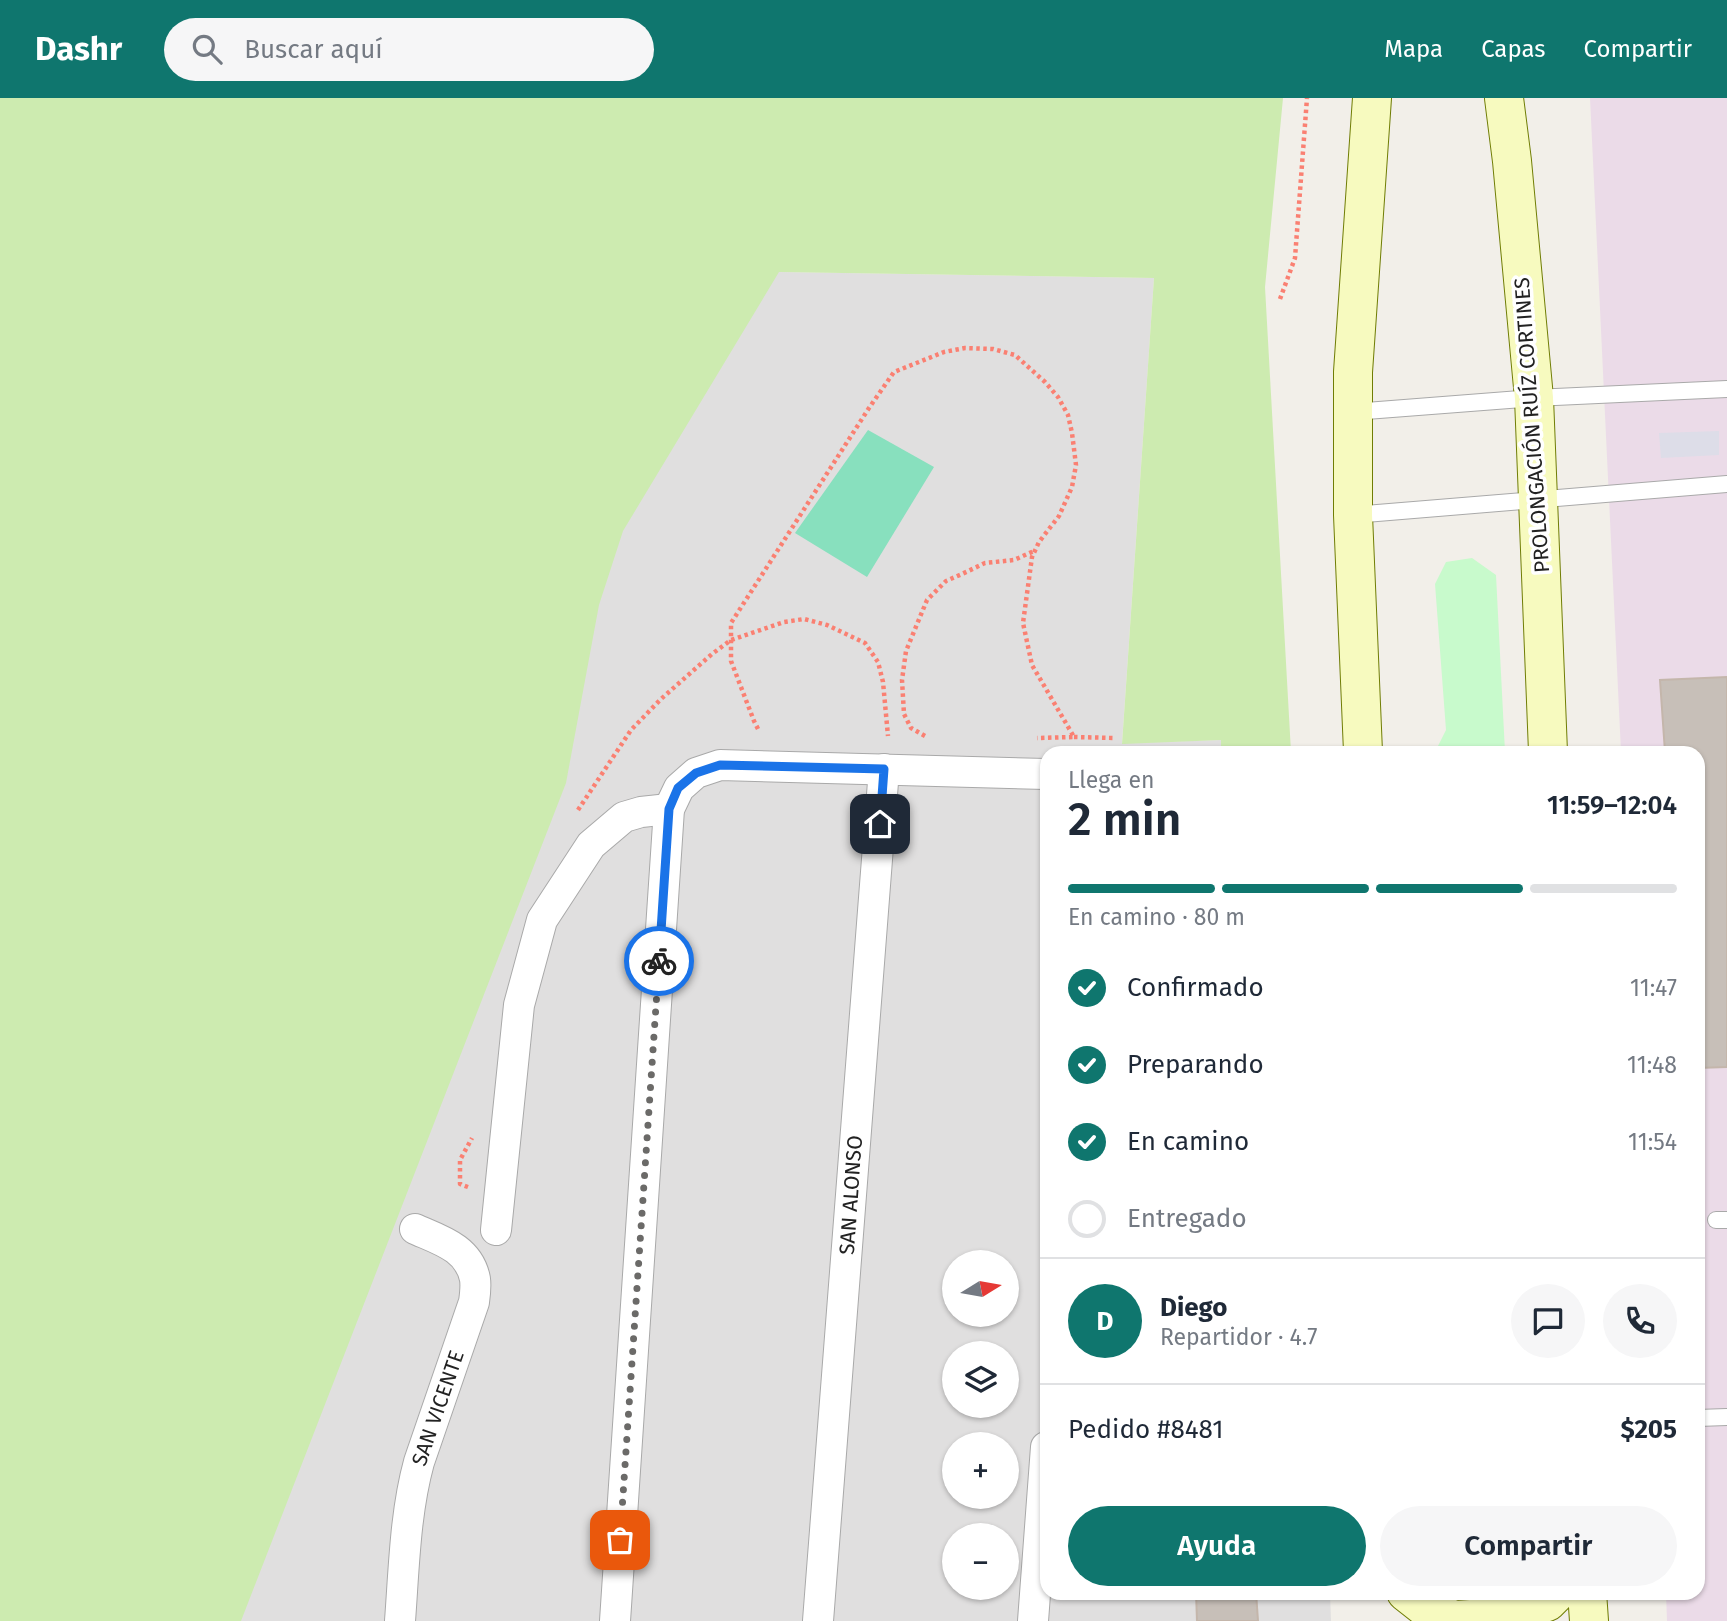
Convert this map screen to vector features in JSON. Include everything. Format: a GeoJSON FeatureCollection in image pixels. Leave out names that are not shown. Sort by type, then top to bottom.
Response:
{"type":"FeatureCollection","features":[{"type":"Feature","properties":{"kind":"main road"},"geometry":{"type":"LineString","coordinates":[[1363,746],[1353,515],[1353,372],[1372,98]]}},
{"type":"Feature","properties":{"kind":"main road","name":"PROLONGACIÓN RUÍZ CORTINES"},"geometry":{"type":"LineString","coordinates":[[1504,98],[1514,175],[1534,398],[1548,746]]}},
{"type":"Feature","properties":{"kind":"main road"},"geometry":{"type":"LineString","coordinates":[[1404,1600],[1404,1621]]}},
{"type":"Feature","properties":{"kind":"main road"},"geometry":{"type":"LineString","coordinates":[[1415,1600],[1430,1611],[1455,1620],[1502,1617],[1549,1600]]}},
{"type":"Feature","properties":{"kind":"main road"},"geometry":{"type":"LineString","coordinates":[[1588,1600],[1589,1621]]}},
{"type":"Feature","properties":{"kind":"street"},"geometry":{"type":"LineString","coordinates":[[496,1230],[519,1005],[542,920],[591,845],[624,817],[674,798],[696,773],[720,765],[1037,774]]}},
{"type":"Feature","properties":{"kind":"street","name":"SAN ALONSO"},"geometry":{"type":"LineString","coordinates":[[818,1621],[884,769]]}},
{"type":"Feature","properties":{"kind":"street"},"geometry":{"type":"LineString","coordinates":[[615,1621],[674,798]]}},
{"type":"Feature","properties":{"kind":"street","name":"SAN VICENTE"},"geometry":{"type":"LineString","coordinates":[[400,1621],[412,1487],[474,1302],[475,1279],[468,1260],[454,1246],[415,1229]]}},
{"type":"Feature","properties":{"kind":"street"},"geometry":{"type":"LineString","coordinates":[[1033,1621],[1040,1527]]}},
{"type":"Feature","properties":{"kind":"lane"},"geometry":{"type":"LineString","coordinates":[[1353,412],[1534,398],[1727,389]]}},
{"type":"Feature","properties":{"kind":"lane"},"geometry":{"type":"LineString","coordinates":[[1353,515],[1727,484]]}},
{"type":"Feature","properties":{"kind":"lane"},"geometry":{"type":"LineString","coordinates":[[1705,1418],[1727,1417]]}},
{"type":"Feature","properties":{"kind":"path"},"geometry":{"type":"LineString","coordinates":[[1280,299],[1295,258],[1307,98]]}},
{"type":"Feature","properties":{"kind":"path"},"geometry":{"type":"LineString","coordinates":[[758,729],[732,661],[731,623],[894,372],[944,352],[965,348],[993,349],[1015,355],[1045,382],[1068,415],[1076,465],[1072,487],[1059,516],[1035,551],[1023,624],[1032,665],[1074,737]]}},
{"type":"Feature","properties":{"kind":"path"},"geometry":{"type":"LineString","coordinates":[[923,736],[911,728],[904,714],[902,680],[906,651],[927,600],[946,581],[985,564],[1014,560],[1035,551]]}},
{"type":"Feature","properties":{"kind":"path"},"geometry":{"type":"LineString","coordinates":[[1037,774],[1031,738],[1114,738]]}},
{"type":"Feature","properties":{"kind":"shaded area"},"geometry":{"type":"Polygon","coordinates":[[[0,98],[779,272],[1154,278],[1122,743],[1222,740],[1222,746],[1040,746],[1040,1600],[1330,1600],[1331,1621],[0,1621],[0,98]]]}},
{"type":"Feature","properties":{"kind":"shaded area"},"geometry":{"type":"Polygon","coordinates":[[[1590,98],[1727,98],[1727,1621],[1667,1621],[1666,1600],[1705,1600],[1705,746],[1621,746],[1590,98]]]}},
{"type":"Feature","properties":{"kind":"shaded area"},"geometry":{"type":"Polygon","coordinates":[[[1719,431],[1719,455],[1661,458],[1659,433],[1719,431]]]}},
{"type":"Feature","properties":{"kind":"green space"},"geometry":{"type":"Polygon","coordinates":[[[0,98],[1283,98],[1265,287],[1291,746],[1221,746],[1221,740],[1122,744],[1154,278],[779,272],[623,531],[599,605],[566,783],[241,1621],[0,1621],[0,98]]]}},
{"type":"Feature","properties":{"kind":"green space"},"geometry":{"type":"Polygon","coordinates":[[[868,430],[934,467],[867,577],[795,533],[868,430]]]}},
{"type":"Feature","properties":{"kind":"green space"},"geometry":{"type":"Polygon","coordinates":[[[1472,558],[1496,575],[1505,746],[1438,746],[1446,730],[1435,584],[1446,562],[1472,558]]]}},
{"type":"Feature","properties":{"kind":"building"},"geometry":{"type":"Polygon","coordinates":[[[1727,677],[1727,1067],[1705,1068],[1705,746],[1665,746],[1660,680],[1727,677]]]}},
{"type":"Feature","properties":{"kind":"building"},"geometry":{"type":"Polygon","coordinates":[[[1196,1600],[1257,1600],[1258,1621],[1197,1621],[1196,1600]]]}},
{"type":"Feature","properties":{"kind":"way so far"},"geometry":{"type":"LineString","coordinates":[[620,1540],[659,961]]}},
{"type":"Feature","properties":{"kind":"route"},"geometry":{"type":"LineString","coordinates":[[659,961],[669,809],[678,788],[696,773],[720,765],[884,769],[880,824]]}}]}
